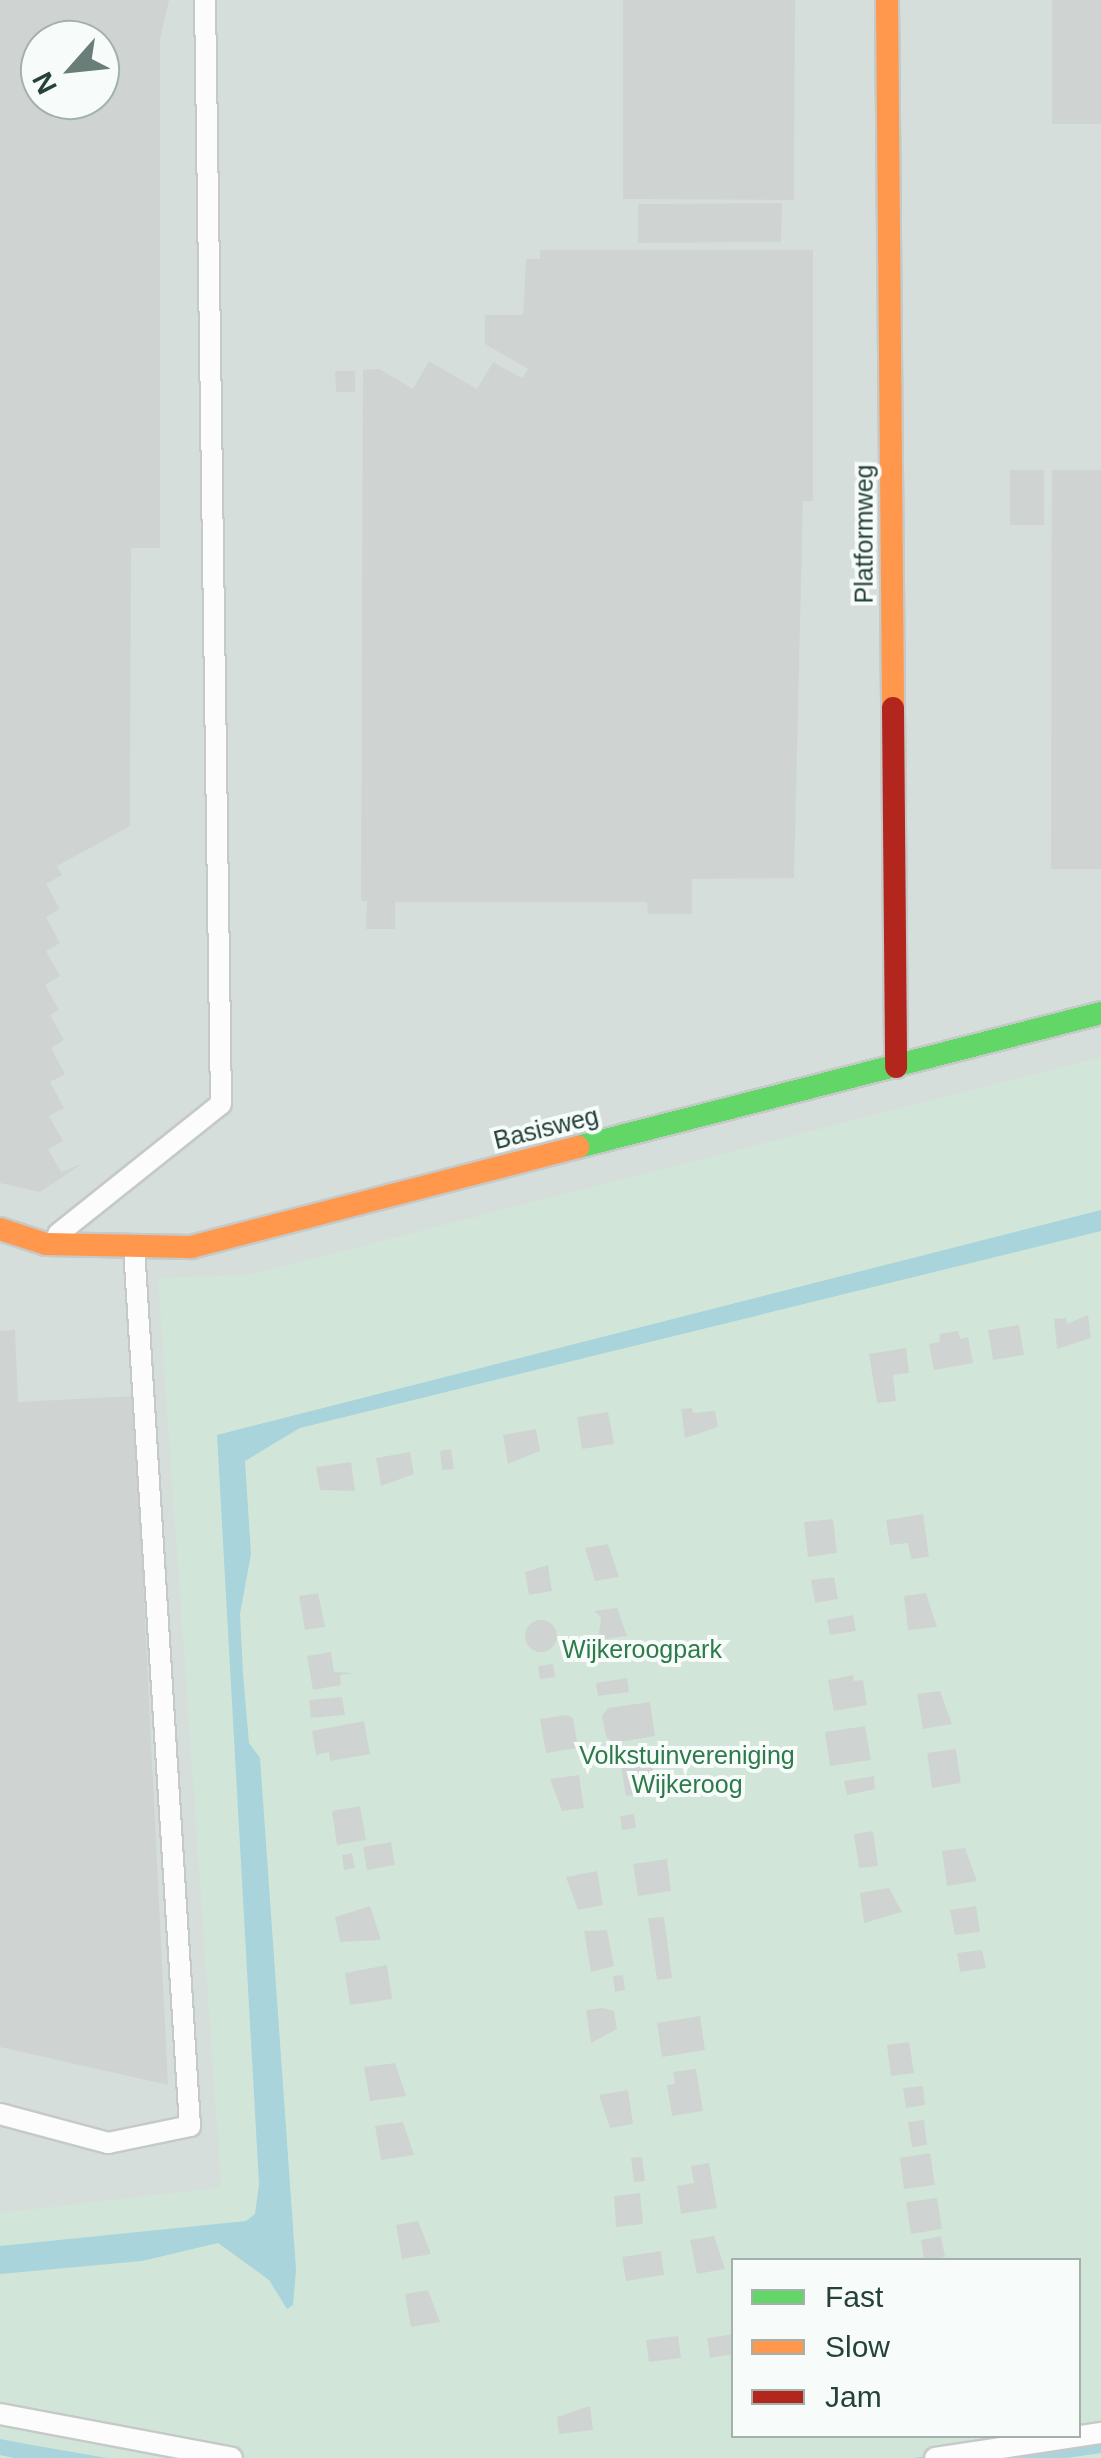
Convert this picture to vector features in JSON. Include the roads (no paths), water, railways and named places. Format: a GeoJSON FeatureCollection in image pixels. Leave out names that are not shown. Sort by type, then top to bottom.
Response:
{"type":"FeatureCollection","features":[{"type":"Feature","properties":{"kind":"street","name":"Platformweg"},"geometry":{"type":"LineString","coordinates":[[888,0],[896,1067]]}},
{"type":"Feature","properties":{"kind":"street","name":"Basisweg"},"geometry":{"type":"LineString","coordinates":[[0,1228],[46,1244],[191,1246],[1101,1014]]}},
{"type":"Feature","properties":{"kind":"lane"},"geometry":{"type":"LineString","coordinates":[[46,1244],[221,1104],[206,0]]}},
{"type":"Feature","properties":{"kind":"lane"},"geometry":{"type":"LineString","coordinates":[[0,2114],[108,2143],[190,2126],[134,1246]]}},
{"type":"Feature","properties":{"kind":"lane"},"geometry":{"type":"LineString","coordinates":[[0,2414],[232,2458]]}},
{"type":"Feature","properties":{"kind":"lane"},"geometry":{"type":"LineString","coordinates":[[934,2458],[1068,2438]]}},
{"type":"Feature","properties":{"kind":"water"},"geometry":{"type":"Polygon","coordinates":[[[1101,1210],[1101,1231],[300,1428],[245,1461],[251,1554],[240,1614],[243,1674],[249,1743],[260,1758],[296,2270],[293,2305],[287,2309],[269,2280],[218,2243],[142,2261],[0,2274],[0,2246],[246,2221],[255,2214],[259,2184],[217,1435],[1101,1210]]]}},
{"type":"Feature","properties":{"kind":"water"},"geometry":{"type":"Polygon","coordinates":[[[1101,2434],[1101,2453],[1067,2458],[913,2458],[1081,2438],[1101,2434]]]}},
{"type":"Feature","properties":{"kind":"water"},"geometry":{"type":"Polygon","coordinates":[[[0,2439],[107,2458],[14,2458],[0,2455],[0,2439]]]}},
{"type":"Feature","properties":{"kind":"park label","name":"Wijkeroogpark"},"geometry":{"type":"Point","coordinates":[642,1649]}},
{"type":"Feature","properties":{"kind":"park label","name":"Volkstuinvereniging Wijkeroog"},"geometry":{"type":"Point","coordinates":[687,1770]}}]}
